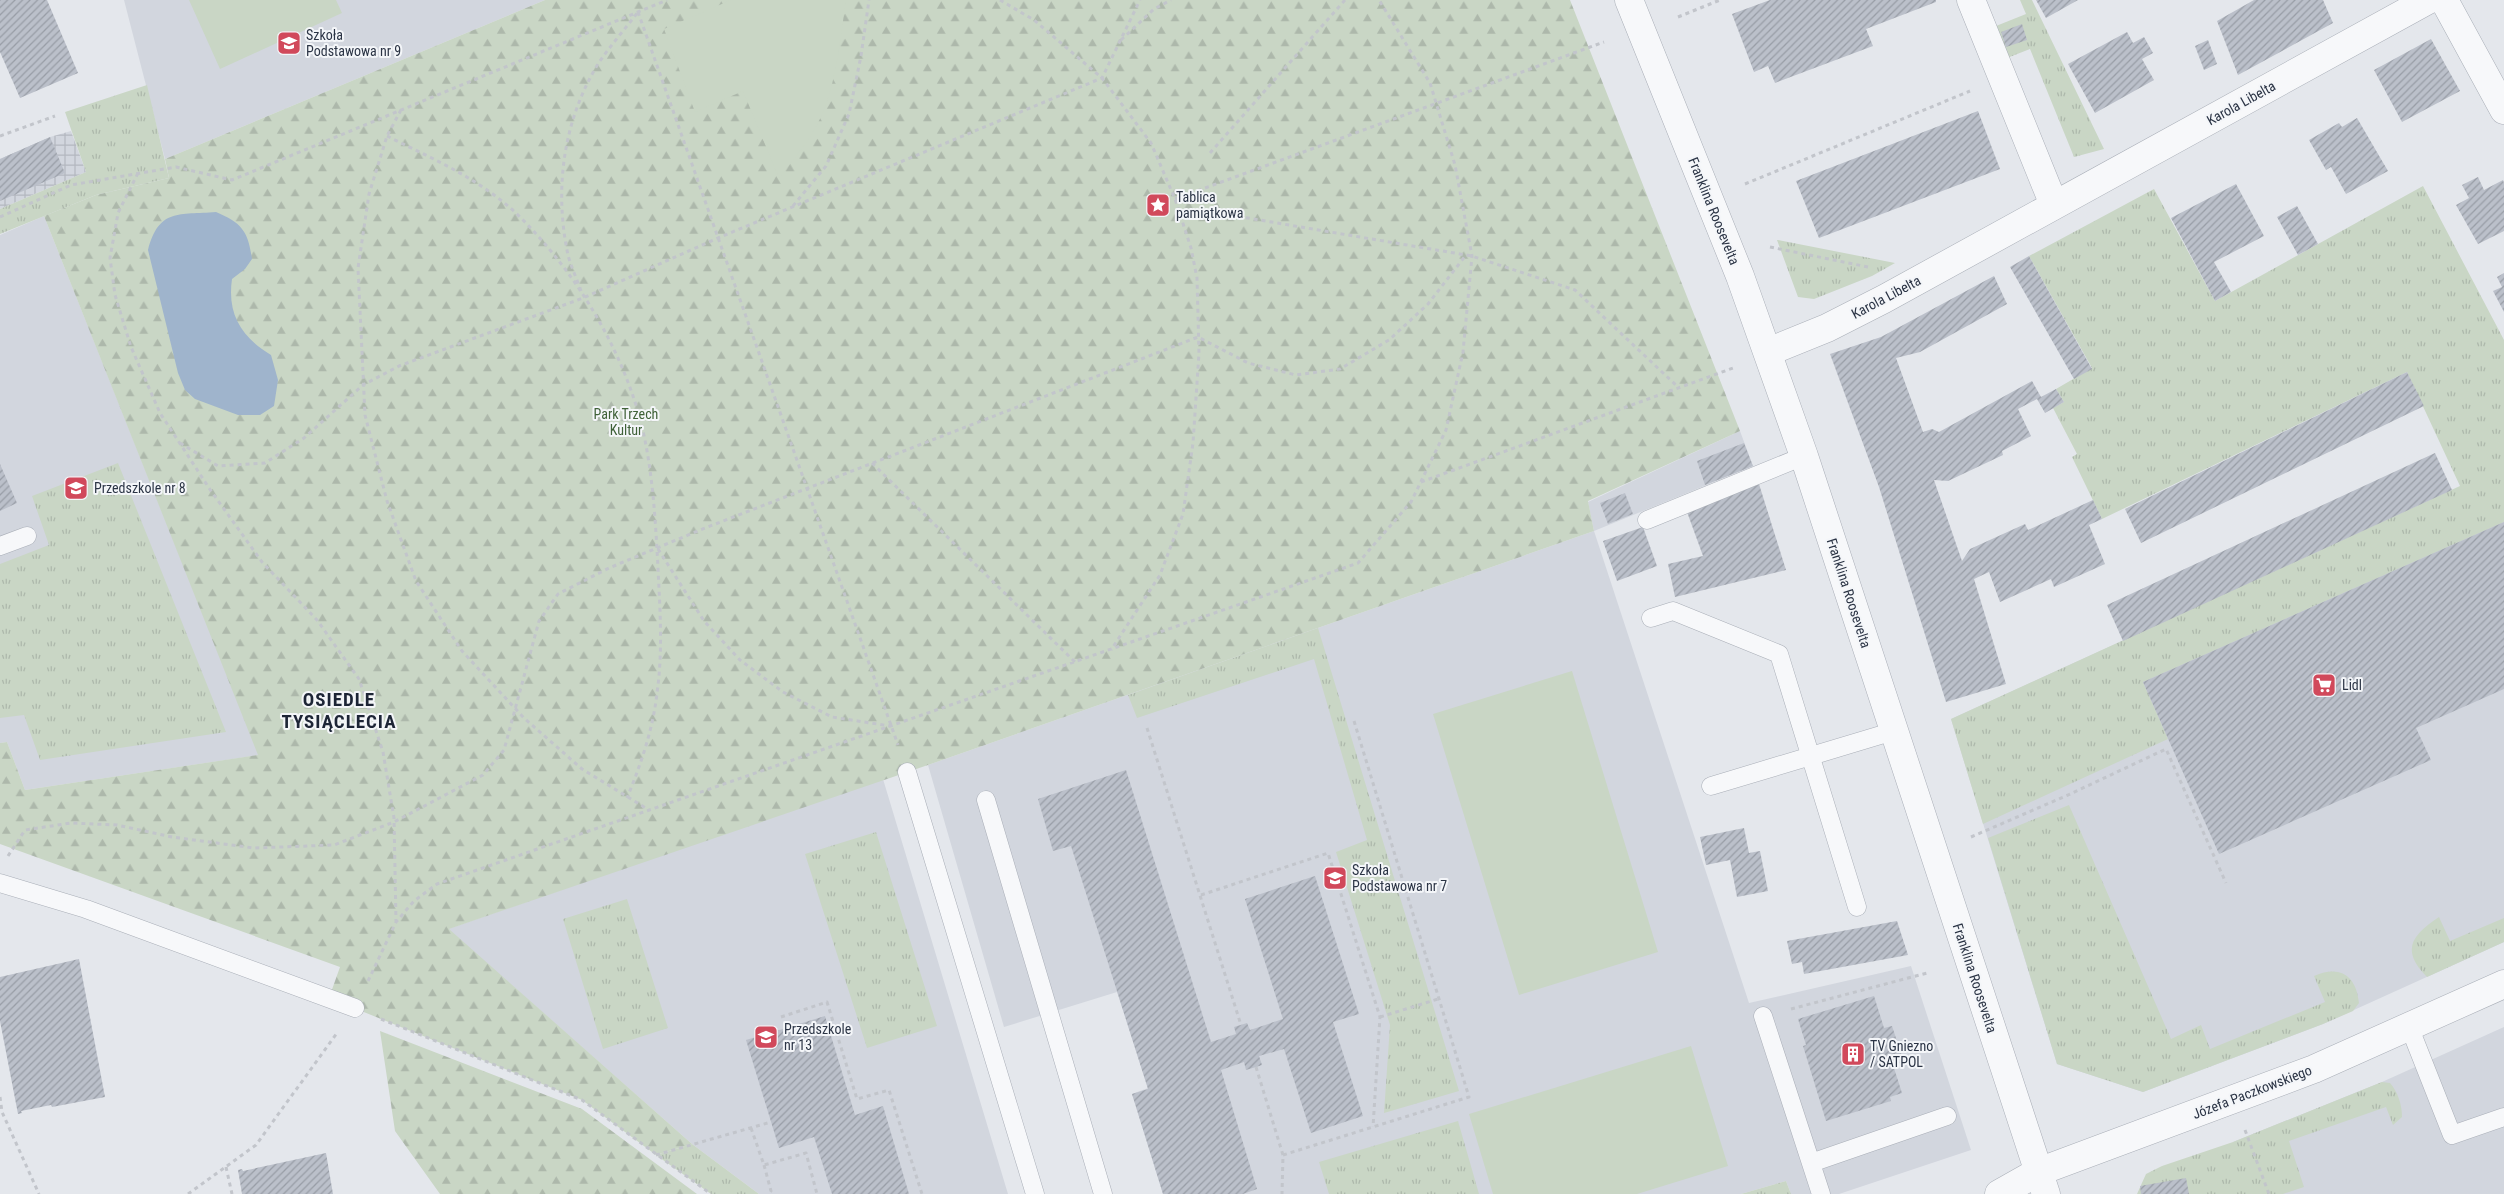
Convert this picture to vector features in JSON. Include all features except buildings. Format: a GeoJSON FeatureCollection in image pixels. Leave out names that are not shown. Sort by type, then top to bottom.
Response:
{"type":"FeatureCollection","features":[{"type":"Feature","properties":{"kind":"street","name":"Franklina Roosevelta"},"geometry":{"type":"LineString","coordinates":[[1629,0],[1740,276],[1768,352],[1804,456],[2042,1183]]}},
{"type":"Feature","properties":{"kind":"street"},"geometry":{"type":"LineString","coordinates":[[1971,0],[2054,206]]}},
{"type":"Feature","properties":{"kind":"street","name":"Karola Libelta"},"geometry":{"type":"LineString","coordinates":[[1768,352],[1827,328],[2054,206],[2428,0]]}},
{"type":"Feature","properties":{"kind":"street"},"geometry":{"type":"LineString","coordinates":[[2444,0],[2504,110]]}},
{"type":"Feature","properties":{"kind":"street","name":"Józefa Paczkowskiego"},"geometry":{"type":"LineString","coordinates":[[1999,1194],[2042,1183],[2314,1069],[2504,984]]}},
{"type":"Feature","properties":{"kind":"lane"},"geometry":{"type":"LineString","coordinates":[[1647,520],[1804,456]]}},
{"type":"Feature","properties":{"kind":"lane"},"geometry":{"type":"LineString","coordinates":[[0,546],[28,536]]}},
{"type":"Feature","properties":{"kind":"lane"},"geometry":{"type":"LineString","coordinates":[[1651,618],[1673,611],[1779,654],[1857,907]]}},
{"type":"Feature","properties":{"kind":"lane"},"geometry":{"type":"LineString","coordinates":[[1711,786],[1894,731]]}},
{"type":"Feature","properties":{"kind":"lane"},"geometry":{"type":"LineString","coordinates":[[907,772],[1036,1194]]}},
{"type":"Feature","properties":{"kind":"lane"},"geometry":{"type":"LineString","coordinates":[[986,800],[1103,1194]]}},
{"type":"Feature","properties":{"kind":"lane"},"geometry":{"type":"LineString","coordinates":[[0,883],[86,909],[355,1008]]}},
{"type":"Feature","properties":{"kind":"lane"},"geometry":{"type":"LineString","coordinates":[[1763,1016],[1821,1194]]}},
{"type":"Feature","properties":{"kind":"lane"},"geometry":{"type":"LineString","coordinates":[[2409,1026],[2452,1135],[2504,1117]]}},
{"type":"Feature","properties":{"kind":"lane"},"geometry":{"type":"LineString","coordinates":[[1811,1163],[1947,1116]]}},
{"type":"Feature","properties":{"kind":"path"},"geometry":{"type":"LineString","coordinates":[[0,216],[71,185],[176,167],[232,180],[667,0]]}},
{"type":"Feature","properties":{"kind":"path"},"geometry":{"type":"LineString","coordinates":[[793,207],[826,166],[849,114],[862,56],[869,0]]}},
{"type":"Feature","properties":{"kind":"path"},"geometry":{"type":"LineString","coordinates":[[1000,0],[1034,20],[1102,78],[1151,143],[1175,200],[1191,248],[1198,278],[1198,337],[1193,443],[1183,514],[1160,575],[1110,651]]}},
{"type":"Feature","properties":{"kind":"path"},"geometry":{"type":"LineString","coordinates":[[180,443],[218,466],[265,463],[304,438],[363,385],[399,366],[583,298],[718,238],[1102,78],[1140,0]]}},
{"type":"Feature","properties":{"kind":"path"},"geometry":{"type":"LineString","coordinates":[[1120,42],[1154,9],[1171,0]]}},
{"type":"Feature","properties":{"kind":"path"},"geometry":{"type":"LineString","coordinates":[[1210,153],[1345,0]]}},
{"type":"Feature","properties":{"kind":"path"},"geometry":{"type":"LineString","coordinates":[[188,1194],[256,1145],[355,1008],[396,922],[414,901],[437,884],[1076,663],[1358,563],[1411,502],[1446,430],[1463,352],[1472,256],[1455,164],[1430,83],[1379,0]]}},
{"type":"Feature","properties":{"kind":"path"},"geometry":{"type":"LineString","coordinates":[[1678,17],[1720,0]]}},
{"type":"Feature","properties":{"kind":"path"},"geometry":{"type":"LineString","coordinates":[[638,12],[907,772]]}},
{"type":"Feature","properties":{"kind":"path"},"geometry":{"type":"LineString","coordinates":[[583,298],[567,246],[561,207],[563,156],[578,105],[598,64],[638,12]]}},
{"type":"Feature","properties":{"kind":"path"},"geometry":{"type":"LineString","coordinates":[[1175,200],[1604,42]]}},
{"type":"Feature","properties":{"kind":"path"},"geometry":{"type":"LineString","coordinates":[[1744,184],[1973,90]]}},
{"type":"Feature","properties":{"kind":"path"},"geometry":{"type":"LineString","coordinates":[[401,110],[387,136],[369,194],[358,268],[365,415],[387,501],[416,581],[462,651],[515,709],[582,769],[649,810]]}},
{"type":"Feature","properties":{"kind":"path"},"geometry":{"type":"LineString","coordinates":[[0,136],[55,116]]}},
{"type":"Feature","properties":{"kind":"path"},"geometry":{"type":"LineString","coordinates":[[387,136],[469,176],[522,218],[568,273],[607,334],[635,402],[652,480],[661,628],[657,694],[644,759],[627,798]]}},
{"type":"Feature","properties":{"kind":"path"},"geometry":{"type":"LineString","coordinates":[[138,173],[118,213],[110,258],[115,295],[131,347],[160,413],[211,492],[262,562],[317,620],[359,679],[383,752],[394,822],[396,922]]}},
{"type":"Feature","properties":{"kind":"path"},"geometry":{"type":"LineString","coordinates":[[1230,215],[1472,256],[1575,290],[1679,388]]}},
{"type":"Feature","properties":{"kind":"path"},"geometry":{"type":"LineString","coordinates":[[1770,248],[1870,267]]}},
{"type":"Feature","properties":{"kind":"path"},"geometry":{"type":"LineString","coordinates":[[5,860],[25,830],[71,823],[117,825],[172,837],[254,848],[334,845],[394,822],[482,775],[504,750],[539,621],[558,594],[609,568],[657,547],[1198,337],[1248,363],[1296,375],[1340,369],[1389,340],[1428,304],[1466,255]]}},
{"type":"Feature","properties":{"kind":"path"},"geometry":{"type":"LineString","coordinates":[[1420,482],[1733,368]]}},
{"type":"Feature","properties":{"kind":"path"},"geometry":{"type":"LineString","coordinates":[[872,463],[1076,663]]}},
{"type":"Feature","properties":{"kind":"path"},"geometry":{"type":"LineString","coordinates":[[657,547],[704,621],[740,660],[783,692],[832,717],[891,726]]}},
{"type":"Feature","properties":{"kind":"path"},"geometry":{"type":"LineString","coordinates":[[1283,1154],[1469,1097],[1354,721]]}},
{"type":"Feature","properties":{"kind":"path"},"geometry":{"type":"LineString","coordinates":[[1147,728],[1240,1025]]}},
{"type":"Feature","properties":{"kind":"path"},"geometry":{"type":"LineString","coordinates":[[1971,837],[2068,795],[2166,749],[2226,883]]}},
{"type":"Feature","properties":{"kind":"path"},"geometry":{"type":"LineString","coordinates":[[1200,895],[1328,854],[1380,1017],[1374,1127]]}},
{"type":"Feature","properties":{"kind":"path"},"geometry":{"type":"LineString","coordinates":[[1763,1016],[1927,973]]}},
{"type":"Feature","properties":{"kind":"path"},"geometry":{"type":"LineString","coordinates":[[1380,1017],[1438,999]]}},
{"type":"Feature","properties":{"kind":"path"},"geometry":{"type":"LineString","coordinates":[[781,1018],[826,1002],[857,1099],[889,1090],[922,1194]]}},
{"type":"Feature","properties":{"kind":"path"},"geometry":{"type":"LineString","coordinates":[[355,1008],[582,1100],[711,1194]]}},
{"type":"Feature","properties":{"kind":"path"},"geometry":{"type":"LineString","coordinates":[[1256,1067],[1283,1154],[1282,1194]]}},
{"type":"Feature","properties":{"kind":"path"},"geometry":{"type":"LineString","coordinates":[[0,1097],[2,1112],[39,1194]]}},
{"type":"Feature","properties":{"kind":"path"},"geometry":{"type":"LineString","coordinates":[[656,1155],[771,1122]]}},
{"type":"Feature","properties":{"kind":"path"},"geometry":{"type":"LineString","coordinates":[[751,1128],[764,1165],[771,1191],[770,1194]]}},
{"type":"Feature","properties":{"kind":"path"},"geometry":{"type":"LineString","coordinates":[[2245,1129],[2269,1194]]}},
{"type":"Feature","properties":{"kind":"path"},"geometry":{"type":"LineString","coordinates":[[764,1165],[806,1153],[817,1194]]}},
{"type":"Feature","properties":{"kind":"path"},"geometry":{"type":"LineString","coordinates":[[226,1167],[232,1194]]}},
{"type":"Feature","properties":{"kind":"shaded area","name":"Szkoła Podstawowa nr 9"},"geometry":{"type":"Polygon","coordinates":[[[124,0],[545,0],[165,159],[124,0]]]}},
{"type":"Feature","properties":{"kind":"shaded area"},"geometry":{"type":"Polygon","coordinates":[[[71,131],[86,172],[0,209],[0,159],[50,137],[71,131]]]}},
{"type":"Feature","properties":{"kind":"shaded area","name":"Przedszkole nr 8"},"geometry":{"type":"Polygon","coordinates":[[[44,216],[259,755],[25,790],[7,742],[0,743],[0,235],[44,216]]]}},
{"type":"Feature","properties":{"kind":"shaded area"},"geometry":{"type":"Polygon","coordinates":[[[1740,431],[1753,466],[1594,531],[1588,502],[1740,431]]]}},
{"type":"Feature","properties":{"kind":"shaded area"},"geometry":{"type":"Polygon","coordinates":[[[2504,467],[2504,942],[2323,1024],[2143,1092],[2057,1064],[1951,719],[2504,467]]]}},
{"type":"Feature","properties":{"kind":"shaded area","name":"Szkoła Podstawowa nr 7"},"geometry":{"type":"Polygon","coordinates":[[[1594,531],[1749,1003],[1911,966],[1971,1150],[1839,1194],[1791,1194],[1786,1181],[1741,1194],[1163,1194],[1132,1094],[1148,1088],[1117,992],[1004,1027],[928,765],[1594,531]]]}},
{"type":"Feature","properties":{"kind":"shaded area","name":"Przedszkole nr 13"},"geometry":{"type":"Polygon","coordinates":[[[883,779],[1008,1194],[759,1194],[692,1144],[448,929],[883,779]]]}},
{"type":"Feature","properties":{"kind":"shaded area"},"geometry":{"type":"Polygon","coordinates":[[[2504,1027],[2504,1194],[2245,1194],[2233,1142],[2382,1082],[2504,1027]]]}},
{"type":"Feature","properties":{"kind":"green space"},"geometry":{"type":"Polygon","coordinates":[[[189,0],[336,0],[342,13],[220,69],[189,0]]]}},
{"type":"Feature","properties":{"kind":"green space","name":"Park Trzech Kultur"},"geometry":{"type":"Polygon","coordinates":[[[545,0],[1570,0],[1740,431],[1588,501],[1594,531],[928,765],[449,929],[692,1144],[656,1155],[582,1100],[329,998],[340,967],[0,844],[0,743],[7,742],[25,790],[258,755],[44,216],[96,195],[169,178],[165,159],[545,0]]]}},
{"type":"Feature","properties":{"kind":"green space"},"geometry":{"type":"Polygon","coordinates":[[[731,0],[846,0],[836,68],[825,107],[811,135],[779,178],[743,91],[695,112],[664,29],[731,0]]]}},
{"type":"Feature","properties":{"kind":"green space"},"geometry":{"type":"Polygon","coordinates":[[[2020,0],[2032,0],[2104,149],[2074,157],[2030,49],[2007,58],[1996,26],[2026,14],[2020,0]]]}},
{"type":"Feature","properties":{"kind":"green space"},"geometry":{"type":"Polygon","coordinates":[[[147,85],[169,178],[96,195],[0,234],[0,209],[86,172],[65,112],[147,85]]]}},
{"type":"Feature","properties":{"kind":"green space"},"geometry":{"type":"Polygon","coordinates":[[[2423,186],[2504,340],[2504,522],[2143,682],[2168,739],[1983,824],[1951,719],[2460,486],[2407,372],[2102,519],[2072,457],[2077,454],[2053,408],[2064,402],[2056,389],[2092,368],[2029,256],[2154,189],[2215,301],[2423,186]]]}},
{"type":"Feature","properties":{"kind":"green space"},"geometry":{"type":"Polygon","coordinates":[[[1777,240],[1895,263],[1872,276],[1814,299],[1798,297],[1777,240]]]}},
{"type":"Feature","properties":{"kind":"green space"},"geometry":{"type":"Polygon","coordinates":[[[118,463],[226,732],[40,760],[24,715],[0,718],[0,564],[49,545],[32,496],[118,463]]]}},
{"type":"Feature","properties":{"kind":"green space"},"geometry":{"type":"Polygon","coordinates":[[[1318,628],[1459,1091],[1384,1113],[1390,1025],[1336,852],[1367,840],[1314,659],[1137,718],[1128,695],[1318,628]]]}},
{"type":"Feature","properties":{"kind":"green space"},"geometry":{"type":"Polygon","coordinates":[[[1572,671],[1658,952],[1519,995],[1433,714],[1572,671]]]}},
{"type":"Feature","properties":{"kind":"green space"},"geometry":{"type":"Polygon","coordinates":[[[2069,805],[2171,1039],[2201,1025],[2210,1049],[2325,1002],[2314,976],[2323,973],[2339,972],[2350,979],[2357,993],[2359,1003],[2353,1011],[2323,1024],[2143,1092],[2057,1064],[1988,838],[2069,805]]]}},
{"type":"Feature","properties":{"kind":"green space"},"geometry":{"type":"Polygon","coordinates":[[[876,832],[937,1026],[867,1048],[805,854],[876,832]]]}},
{"type":"Feature","properties":{"kind":"green space"},"geometry":{"type":"Polygon","coordinates":[[[627,899],[668,1028],[603,1049],[563,919],[627,899]]]}},
{"type":"Feature","properties":{"kind":"green space"},"geometry":{"type":"Polygon","coordinates":[[[2439,917],[2450,941],[2504,918],[2504,942],[2427,977],[2414,959],[2413,944],[2422,930],[2439,917]]]}},
{"type":"Feature","properties":{"kind":"green space"},"geometry":{"type":"Polygon","coordinates":[[[380,1031],[582,1109],[697,1194],[440,1194],[395,1131],[380,1031]]]}},
{"type":"Feature","properties":{"kind":"green space"},"geometry":{"type":"Polygon","coordinates":[[[1691,1046],[1728,1166],[1637,1194],[1493,1194],[1469,1114],[1691,1046]]]}},
{"type":"Feature","properties":{"kind":"green space"},"geometry":{"type":"Polygon","coordinates":[[[2382,1082],[2390,1083],[2400,1103],[2402,1117],[2393,1125],[2386,1107],[2289,1141],[2304,1187],[2283,1194],[2137,1194],[2146,1174],[2162,1166],[2233,1142],[2382,1082]]]}},
{"type":"Feature","properties":{"kind":"green space"},"geometry":{"type":"Polygon","coordinates":[[[1458,1121],[1479,1194],[1329,1194],[1319,1162],[1458,1121]]]}},
{"type":"Feature","properties":{"kind":"green space"},"geometry":{"type":"Polygon","coordinates":[[[692,1144],[759,1194],[711,1194],[656,1155],[692,1144]]]}},
{"type":"Feature","properties":{"kind":"green space"},"geometry":{"type":"Polygon","coordinates":[[[1786,1181],[1791,1194],[1741,1194],[1786,1181]]]}},
{"type":"Feature","properties":{"kind":"water"},"geometry":{"type":"Polygon","coordinates":[[[216,212],[238,224],[246,235],[250,249],[252,259],[245,269],[232,279],[231,292],[234,314],[238,323],[252,340],[271,355],[278,380],[274,406],[260,415],[238,415],[195,399],[185,390],[178,373],[148,250],[158,227],[172,216],[216,212]]]}},
{"type":"Feature","properties":{"kind":"place","name":"Szkoła Podstawowa nr 9"},"geometry":{"type":"Point","coordinates":[289,43]}},
{"type":"Feature","properties":{"kind":"place","name":"Tablica pamiątkowa"},"geometry":{"type":"Point","coordinates":[1158,205]}},
{"type":"Feature","properties":{"kind":"place","name":"Przedszkole nr 8"},"geometry":{"type":"Point","coordinates":[76,488]}},
{"type":"Feature","properties":{"kind":"place","name":"Lidl"},"geometry":{"type":"Point","coordinates":[2324,685]}},
{"type":"Feature","properties":{"kind":"place","name":"Szkoła Podstawowa nr 7"},"geometry":{"type":"Point","coordinates":[1335,878]}},
{"type":"Feature","properties":{"kind":"place","name":"Przedszkole nr 13"},"geometry":{"type":"Point","coordinates":[766,1037]}},
{"type":"Feature","properties":{"kind":"place","name":"TV Gniezno / SATPOL"},"geometry":{"type":"Point","coordinates":[1853,1054]}},
{"type":"Feature","properties":{"kind":"district","name":"OSIEDLE TYSIĄCLECIA"},"geometry":{"type":"Point","coordinates":[339,710]}}]}
